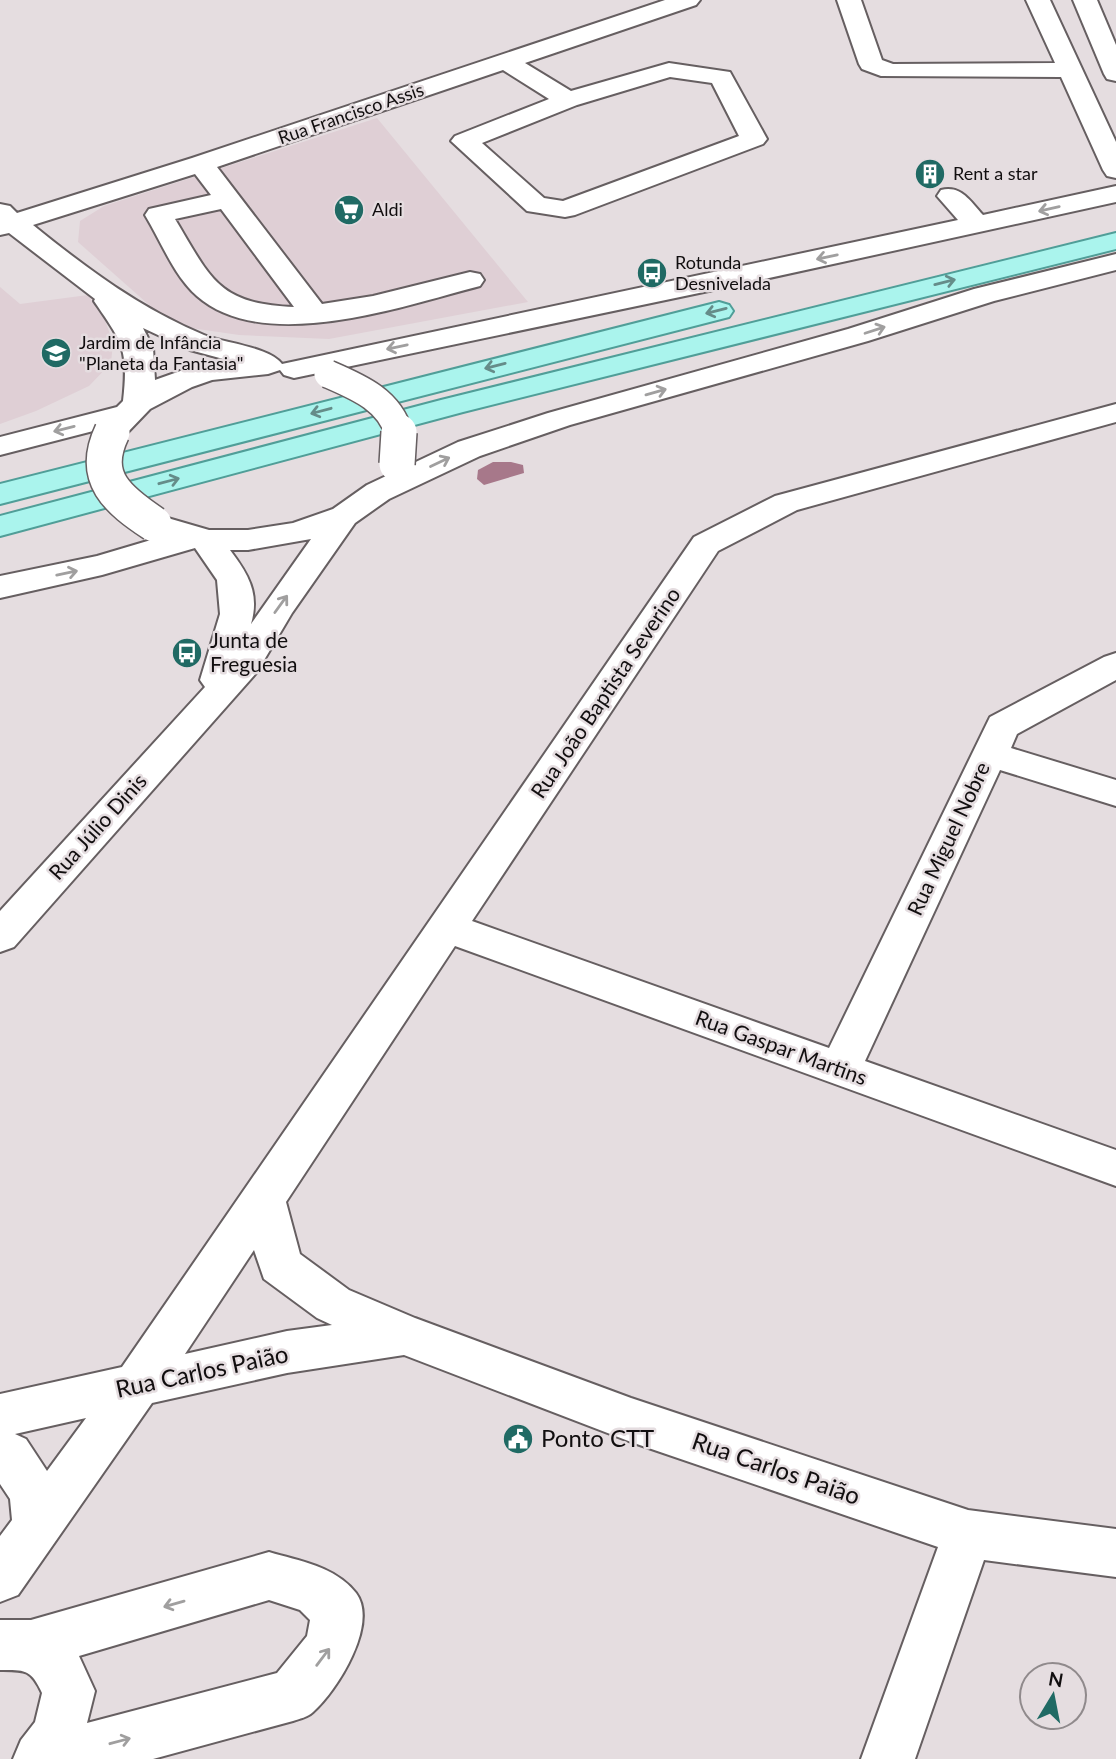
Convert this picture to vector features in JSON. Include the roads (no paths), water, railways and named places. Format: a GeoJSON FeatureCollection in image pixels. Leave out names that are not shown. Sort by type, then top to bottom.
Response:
{"type":"FeatureCollection","features":[{"type":"Feature","properties":{"kind":"main road"},"geometry":{"type":"LineString","coordinates":[[795,278],[1116,215]]}},
{"type":"Feature","properties":{"kind":"main road"},"geometry":{"type":"LineString","coordinates":[[0,526],[478,399],[1116,241]]}},
{"type":"Feature","properties":{"kind":"main road"},"geometry":{"type":"LineString","coordinates":[[0,494],[746,304]]}},
{"type":"Feature","properties":{"kind":"street","name":"Rua Francisco Assis"},"geometry":{"type":"LineString","coordinates":[[4,221],[201,164],[688,0]]}},
{"type":"Feature","properties":{"kind":"street"},"geometry":{"type":"LineString","coordinates":[[849,0],[871,64],[890,71],[1069,70]]}},
{"type":"Feature","properties":{"kind":"street"},"geometry":{"type":"LineString","coordinates":[[1038,0],[1116,170]]}},
{"type":"Feature","properties":{"kind":"street"},"geometry":{"type":"LineString","coordinates":[[1116,4],[1086,5],[1116,74]]}},
{"type":"Feature","properties":{"kind":"street"},"geometry":{"type":"LineString","coordinates":[[507,62],[568,100],[669,70],[721,77],[754,139],[565,209],[536,205],[464,141],[568,100]]}},
{"type":"Feature","properties":{"kind":"street"},"geometry":{"type":"LineString","coordinates":[[201,164],[316,316]]}},
{"type":"Feature","properties":{"kind":"street"},"geometry":{"type":"LineString","coordinates":[[0,446],[127,414],[169,385],[206,373],[281,367],[560,313],[795,278],[977,225],[1116,194]]}},
{"type":"Feature","properties":{"kind":"street"},"geometry":{"type":"LineString","coordinates":[[950,196],[977,225]]}},
{"type":"Feature","properties":{"kind":"street"},"geometry":{"type":"LineString","coordinates":[[228,199],[159,215],[207,290],[229,306],[266,316],[316,316],[470,280]]}},
{"type":"Feature","properties":{"kind":"street"},"geometry":{"type":"LineString","coordinates":[[4,221],[96,286],[193,341],[281,367],[328,374],[363,389],[388,410],[400,436],[397,464],[379,492]]}},
{"type":"Feature","properties":{"kind":"street"},"geometry":{"type":"LineString","coordinates":[[96,286],[132,330],[142,356],[127,414],[103,453],[106,480],[123,504],[154,524],[201,538],[248,540],[299,533],[344,516],[379,492],[469,449],[559,419],[858,335],[984,295],[1109,266]]}},
{"type":"Feature","properties":{"kind":"street","name":"Rua João Baptista Severino"},"geometry":{"type":"LineString","coordinates":[[0,1578],[136,1387],[706,544],[786,503],[1116,413]]}},
{"type":"Feature","properties":{"kind":"street","name":"Rua Júlio Dinis"},"geometry":{"type":"LineString","coordinates":[[0,937],[245,664],[277,609],[344,516]]}},
{"type":"Feature","properties":{"kind":"street"},"geometry":{"type":"LineString","coordinates":[[0,587],[102,565],[201,538]]}},
{"type":"Feature","properties":{"kind":"street","name":"Rua Júlio Dinis"},"geometry":{"type":"LineString","coordinates":[[197,717],[215,691],[237,614],[234,579],[201,538]]}},
{"type":"Feature","properties":{"kind":"street","name":"Rua Miguel Nobre"},"geometry":{"type":"LineString","coordinates":[[840,1069],[1003,726],[1116,665]]}},
{"type":"Feature","properties":{"kind":"street"},"geometry":{"type":"LineString","coordinates":[[990,754],[1116,793]]}},
{"type":"Feature","properties":{"kind":"street","name":"Rua Gaspar Martins"},"geometry":{"type":"LineString","coordinates":[[447,928],[1116,1168]]}},
{"type":"Feature","properties":{"kind":"street","name":"Rua Carlos Paião"},"geometry":{"type":"LineString","coordinates":[[263,1199],[281,1265],[333,1304],[405,1335],[631,1420],[968,1534],[1116,1553]]}},
{"type":"Feature","properties":{"kind":"street","name":"Rua Carlos Paião"},"geometry":{"type":"LineString","coordinates":[[0,1416],[287,1352],[405,1335]]}},
{"type":"Feature","properties":{"kind":"street"},"geometry":{"type":"LineString","coordinates":[[0,1451],[9,1455],[34,1494],[37,1526]]}},
{"type":"Feature","properties":{"kind":"street"},"geometry":{"type":"LineString","coordinates":[[888,1759],[968,1534]]}},
{"type":"Feature","properties":{"kind":"street"},"geometry":{"type":"LineString","coordinates":[[15,1645],[269,1576],[314,1590],[338,1611],[330,1648],[293,1695],[54,1759]]}},
{"type":"Feature","properties":{"kind":"street"},"geometry":{"type":"LineString","coordinates":[[15,1645],[53,1659],[69,1691],[58,1735],[40,1759]]}},
{"type":"Feature","properties":{"kind":"place","name":"Rent a star"},"geometry":{"type":"Point","coordinates":[930,174]}},
{"type":"Feature","properties":{"kind":"place","name":"Aldi"},"geometry":{"type":"Point","coordinates":[349,210]}},
{"type":"Feature","properties":{"kind":"place","name":"Rotunda Desnivelada"},"geometry":{"type":"Point","coordinates":[652,273]}},
{"type":"Feature","properties":{"kind":"place","name":"Jardim de Infância \"Planeta da Fantasia\""},"geometry":{"type":"Point","coordinates":[56,353]}},
{"type":"Feature","properties":{"kind":"place","name":"Junta de Freguesia"},"geometry":{"type":"Point","coordinates":[187,653]}},
{"type":"Feature","properties":{"kind":"place","name":"Ponto CTT"},"geometry":{"type":"Point","coordinates":[518,1439]}}]}
